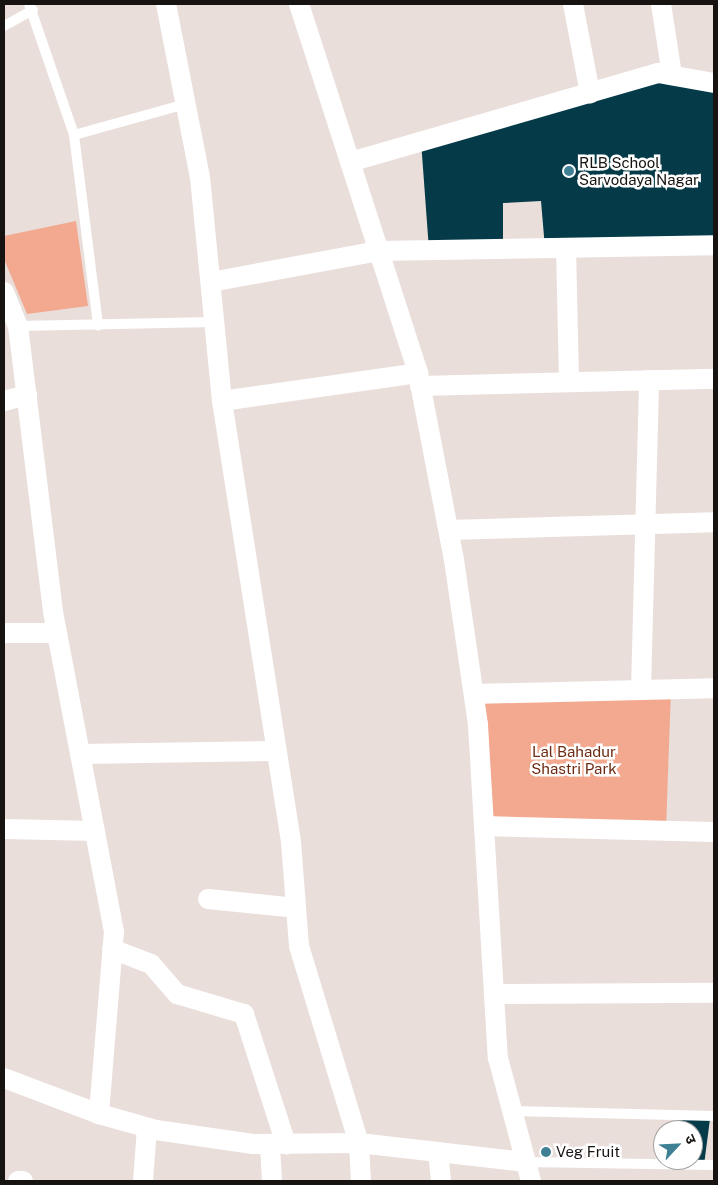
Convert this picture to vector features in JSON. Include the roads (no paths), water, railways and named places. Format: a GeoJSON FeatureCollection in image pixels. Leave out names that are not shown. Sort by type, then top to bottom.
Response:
{"type":"FeatureCollection","features":[{"type":"Feature","properties":{"kind":"street"},"geometry":{"type":"LineString","coordinates":[[166,4],[200,177],[222,401],[291,842],[299,946],[359,1143],[361,1181]]}},
{"type":"Feature","properties":{"kind":"street"},"geometry":{"type":"LineString","coordinates":[[4,1078],[99,1114],[147,1128],[243,1142],[278,1144],[359,1143],[438,1152],[529,1172],[498,1058],[478,724],[449,530],[419,379],[299,4]]}},
{"type":"Feature","properties":{"kind":"street"},"geometry":{"type":"LineString","coordinates":[[573,4],[590,93]]}},
{"type":"Feature","properties":{"kind":"street"},"geometry":{"type":"LineString","coordinates":[[661,4],[672,76]]}},
{"type":"Feature","properties":{"kind":"street"},"geometry":{"type":"LineString","coordinates":[[350,162],[658,73],[714,83]]}},
{"type":"Feature","properties":{"kind":"street"},"geometry":{"type":"LineString","coordinates":[[210,282],[379,251],[714,245]]}},
{"type":"Feature","properties":{"kind":"street"},"geometry":{"type":"LineString","coordinates":[[566,248],[569,382]]}},
{"type":"Feature","properties":{"kind":"street"},"geometry":{"type":"LineString","coordinates":[[4,292],[18,326],[57,633],[114,931],[99,1114]]}},
{"type":"Feature","properties":{"kind":"street"},"geometry":{"type":"LineString","coordinates":[[222,401],[419,379],[569,382],[714,379]]}},
{"type":"Feature","properties":{"kind":"street"},"geometry":{"type":"LineString","coordinates":[[641,690],[649,380]]}},
{"type":"Feature","properties":{"kind":"street"},"geometry":{"type":"LineString","coordinates":[[4,401],[27,395]]}},
{"type":"Feature","properties":{"kind":"street"},"geometry":{"type":"LineString","coordinates":[[449,530],[714,522]]}},
{"type":"Feature","properties":{"kind":"street"},"geometry":{"type":"LineString","coordinates":[[4,633],[57,633]]}},
{"type":"Feature","properties":{"kind":"street"},"geometry":{"type":"LineString","coordinates":[[474,694],[714,688]]}},
{"type":"Feature","properties":{"kind":"street"},"geometry":{"type":"LineString","coordinates":[[80,754],[276,751]]}},
{"type":"Feature","properties":{"kind":"street"},"geometry":{"type":"LineString","coordinates":[[484,826],[714,832]]}},
{"type":"Feature","properties":{"kind":"street"},"geometry":{"type":"LineString","coordinates":[[4,829],[95,831]]}},
{"type":"Feature","properties":{"kind":"street"},"geometry":{"type":"LineString","coordinates":[[208,899],[296,908]]}},
{"type":"Feature","properties":{"kind":"street"},"geometry":{"type":"LineString","coordinates":[[112,949],[151,964],[177,994],[244,1014],[278,1144],[272,1181]]}},
{"type":"Feature","properties":{"kind":"street"},"geometry":{"type":"LineString","coordinates":[[494,994],[714,993]]}},
{"type":"Feature","properties":{"kind":"street"},"geometry":{"type":"LineString","coordinates":[[143,1181],[147,1128]]}},
{"type":"Feature","properties":{"kind":"street"},"geometry":{"type":"LineString","coordinates":[[438,1152],[441,1181]]}},
{"type":"Feature","properties":{"kind":"street"},"geometry":{"type":"LineString","coordinates":[[18,1181],[23,1181]]}},
{"type":"Feature","properties":{"kind":"lane"},"geometry":{"type":"LineString","coordinates":[[4,26],[31,7],[74,134],[98,324]]}},
{"type":"Feature","properties":{"kind":"lane"},"geometry":{"type":"LineString","coordinates":[[74,134],[186,104]]}},
{"type":"Feature","properties":{"kind":"lane"},"geometry":{"type":"LineString","coordinates":[[18,326],[214,322]]}},
{"type":"Feature","properties":{"kind":"lane"},"geometry":{"type":"LineString","coordinates":[[513,1111],[714,1116]]}},
{"type":"Feature","properties":{"kind":"lane"},"geometry":{"type":"LineString","coordinates":[[529,1172],[714,1165]]}},
{"type":"Feature","properties":{"kind":"place","name":"RLB School Sarvodaya Nagar"},"geometry":{"type":"Point","coordinates":[569,171]}},
{"type":"Feature","properties":{"kind":"place","name":"Veg Fruit"},"geometry":{"type":"Point","coordinates":[546,1152]}},
{"type":"Feature","properties":{"kind":"park label","name":"Lal Bahadur Shastri Park"},"geometry":{"type":"Point","coordinates":[574,760]}}]}
